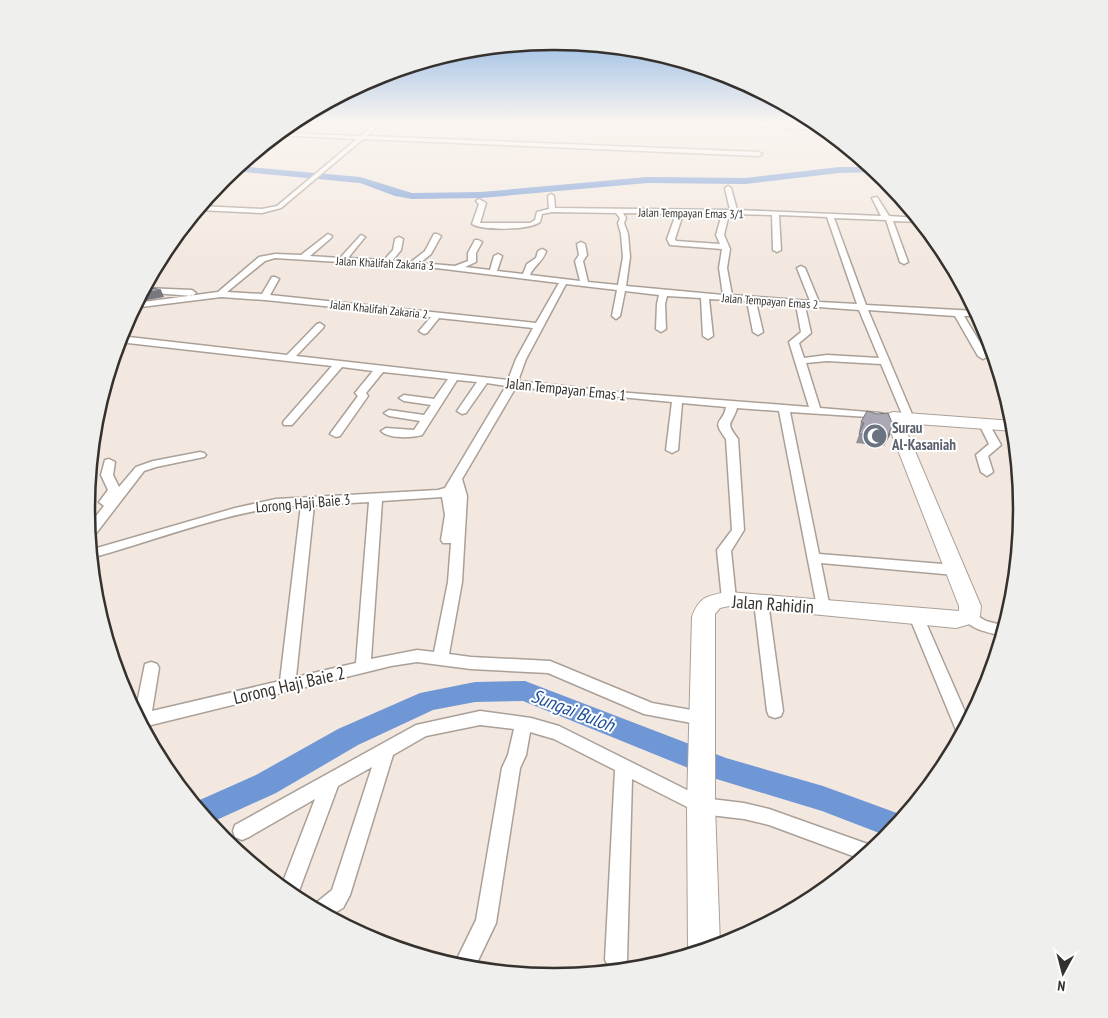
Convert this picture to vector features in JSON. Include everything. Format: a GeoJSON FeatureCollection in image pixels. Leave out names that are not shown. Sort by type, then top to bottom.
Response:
{"type":"FeatureCollection","features":[{"type":"Feature","properties":{"kind":"street"},"geometry":{"type":"LineString","coordinates":[[207,208],[274,209],[282,205],[322,171]]}},
{"type":"Feature","properties":{"kind":"street"},"geometry":{"type":"LineString","coordinates":[[728,188],[730,213],[720,235],[726,247],[723,268],[728,298]]}},
{"type":"Feature","properties":{"kind":"street"},"geometry":{"type":"LineString","coordinates":[[479,201],[483,202],[476,224],[480,226],[532,224],[538,221],[539,213],[552,210],[551,196]]}},
{"type":"Feature","properties":{"kind":"street"},"geometry":{"type":"LineString","coordinates":[[875,198],[897,237],[904,262]]}},
{"type":"Feature","properties":{"kind":"street","name":"Jalan Tempayan Emas 3/1"},"geometry":{"type":"LineString","coordinates":[[552,210],[775,213],[910,219]]}},
{"type":"Feature","properties":{"kind":"street"},"geometry":{"type":"LineString","coordinates":[[616,316],[627,266],[624,230],[621,223],[624,218],[620,212]]}},
{"type":"Feature","properties":{"kind":"street"},"geometry":{"type":"LineString","coordinates":[[680,213],[671,239],[674,243],[726,247]]}},
{"type":"Feature","properties":{"kind":"street"},"geometry":{"type":"LineString","coordinates":[[775,213],[778,250]]}},
{"type":"Feature","properties":{"kind":"street"},"geometry":{"type":"LineString","coordinates":[[830,215],[864,308],[886,361],[901,418],[970,606],[969,616],[989,628],[997,630]]}},
{"type":"Feature","properties":{"kind":"street"},"geometry":{"type":"LineString","coordinates":[[304,258],[328,236]]}},
{"type":"Feature","properties":{"kind":"street"},"geometry":{"type":"LineString","coordinates":[[414,264],[428,252],[438,236]]}},
{"type":"Feature","properties":{"kind":"street"},"geometry":{"type":"LineString","coordinates":[[342,260],[361,237]]}},
{"type":"Feature","properties":{"kind":"street"},"geometry":{"type":"LineString","coordinates":[[386,263],[397,250],[399,239]]}},
{"type":"Feature","properties":{"kind":"street"},"geometry":{"type":"LineString","coordinates":[[455,268],[472,262],[472,253],[478,242]]}},
{"type":"Feature","properties":{"kind":"street"},"geometry":{"type":"LineString","coordinates":[[581,244],[583,254],[579,261],[586,284]]}},
{"type":"Feature","properties":{"kind":"street"},"geometry":{"type":"LineString","coordinates":[[526,276],[530,266],[540,259],[542,251]]}},
{"type":"Feature","properties":{"kind":"street","name":"Jalan Khalifah Zakaria 3"},"geometry":{"type":"LineString","coordinates":[[219,295],[262,258],[271,256],[414,264],[564,281]]}},
{"type":"Feature","properties":{"kind":"street"},"geometry":{"type":"LineString","coordinates":[[493,272],[498,256]]}},
{"type":"Feature","properties":{"kind":"street"},"geometry":{"type":"LineString","coordinates":[[276,268],[289,257]]}},
{"type":"Feature","properties":{"kind":"street"},"geometry":{"type":"LineString","coordinates":[[801,268],[816,304]]}},
{"type":"Feature","properties":{"kind":"street"},"geometry":{"type":"LineString","coordinates":[[265,298],[275,279]]}},
{"type":"Feature","properties":{"kind":"street"},"geometry":{"type":"LineString","coordinates":[[448,540],[451,505],[449,496],[445,492],[457,480],[508,391],[538,326],[564,281]]}},
{"type":"Feature","properties":{"kind":"street","name":"Jalan Tempayan Emas 2"},"geometry":{"type":"LineString","coordinates":[[564,281],[664,293],[970,314]]}},
{"type":"Feature","properties":{"kind":"street"},"geometry":{"type":"LineString","coordinates":[[150,290],[219,295]]}},
{"type":"Feature","properties":{"kind":"street"},"geometry":{"type":"LineString","coordinates":[[661,329],[661,304],[664,293]]}},
{"type":"Feature","properties":{"kind":"street"},"geometry":{"type":"LineString","coordinates":[[143,305],[219,295]]}},
{"type":"Feature","properties":{"kind":"street","name":"Jalan Khalifah Zakaria 2"},"geometry":{"type":"LineString","coordinates":[[219,295],[538,326]]}},
{"type":"Feature","properties":{"kind":"street"},"geometry":{"type":"LineString","coordinates":[[705,296],[708,336]]}},
{"type":"Feature","properties":{"kind":"street"},"geometry":{"type":"LineString","coordinates":[[751,299],[758,332]]}},
{"type":"Feature","properties":{"kind":"street"},"geometry":{"type":"LineString","coordinates":[[800,303],[806,332],[805,335],[795,341],[816,412]]}},
{"type":"Feature","properties":{"kind":"street"},"geometry":{"type":"LineString","coordinates":[[958,314],[983,356]]}},
{"type":"Feature","properties":{"kind":"street"},"geometry":{"type":"LineString","coordinates":[[424,331],[438,315]]}},
{"type":"Feature","properties":{"kind":"street"},"geometry":{"type":"LineString","coordinates":[[289,358],[320,326]]}},
{"type":"Feature","properties":{"kind":"street","name":"Jalan Tempayan Emas 1"},"geometry":{"type":"LineString","coordinates":[[127,340],[677,400],[1005,425]]}},
{"type":"Feature","properties":{"kind":"street"},"geometry":{"type":"LineString","coordinates":[[800,361],[827,358],[886,361]]}},
{"type":"Feature","properties":{"kind":"street"},"geometry":{"type":"LineString","coordinates":[[288,423],[339,364]]}},
{"type":"Feature","properties":{"kind":"street"},"geometry":{"type":"LineString","coordinates":[[336,434],[363,396],[360,394],[380,369]]}},
{"type":"Feature","properties":{"kind":"street"},"geometry":{"type":"LineString","coordinates":[[386,430],[415,434],[421,431],[454,377]]}},
{"type":"Feature","properties":{"kind":"street"},"geometry":{"type":"LineString","coordinates":[[462,411],[484,380]]}},
{"type":"Feature","properties":{"kind":"street"},"geometry":{"type":"LineString","coordinates":[[404,398],[438,403]]}},
{"type":"Feature","properties":{"kind":"street"},"geometry":{"type":"LineString","coordinates":[[672,450],[677,400]]}},
{"type":"Feature","properties":{"kind":"street"},"geometry":{"type":"LineString","coordinates":[[729,599],[724,550],[738,530],[732,439],[724,429],[723,422],[731,411],[732,405]]}},
{"type":"Feature","properties":{"kind":"street"},"geometry":{"type":"LineString","coordinates":[[784,409],[823,608]]}},
{"type":"Feature","properties":{"kind":"street"},"geometry":{"type":"LineString","coordinates":[[389,413],[428,419]]}},
{"type":"Feature","properties":{"kind":"street"},"geometry":{"type":"LineString","coordinates":[[984,424],[994,445],[982,454],[987,472]]}},
{"type":"Feature","properties":{"kind":"street"},"geometry":{"type":"LineString","coordinates":[[96,525],[140,470],[153,464],[200,455]]}},
{"type":"Feature","properties":{"kind":"street"},"geometry":{"type":"LineString","coordinates":[[95,514],[114,490],[107,474],[109,462]]}},
{"type":"Feature","properties":{"kind":"street"},"geometry":{"type":"LineString","coordinates":[[440,658],[455,582],[461,496],[457,480]]}},
{"type":"Feature","properties":{"kind":"street","name":"Lorong Haji Baie 3"},"geometry":{"type":"LineString","coordinates":[[97,552],[239,511],[276,503],[445,492]]}},
{"type":"Feature","properties":{"kind":"street"},"geometry":{"type":"LineString","coordinates":[[364,668],[376,497]]}},
{"type":"Feature","properties":{"kind":"street"},"geometry":{"type":"LineString","coordinates":[[287,685],[308,501]]}},
{"type":"Feature","properties":{"kind":"street"},"geometry":{"type":"LineString","coordinates":[[813,558],[956,570]]}},
{"type":"Feature","properties":{"kind":"street","name":"Jalan Rahidin"},"geometry":{"type":"LineString","coordinates":[[704,943],[701,800],[703,617],[712,602],[729,599],[956,620],[969,616]]}},
{"type":"Feature","properties":{"kind":"street"},"geometry":{"type":"LineString","coordinates":[[761,602],[775,711]]}},
{"type":"Feature","properties":{"kind":"street"},"geometry":{"type":"LineString","coordinates":[[916,616],[961,722]]}},
{"type":"Feature","properties":{"kind":"street","name":"Lorong Haji Baie 2"},"geometry":{"type":"LineString","coordinates":[[146,720],[391,660],[417,656],[471,663],[550,667],[650,709],[702,725]]}},
{"type":"Feature","properties":{"kind":"street"},"geometry":{"type":"LineString","coordinates":[[143,713],[151,668]]}},
{"type":"Feature","properties":{"kind":"street"},"geometry":{"type":"LineString","coordinates":[[242,831],[422,730],[480,718],[523,724],[559,733],[624,766],[701,800],[769,817],[861,850]]}},
{"type":"Feature","properties":{"kind":"street"},"geometry":{"type":"LineString","coordinates":[[468,960],[486,923],[511,768],[517,755],[523,724]]}},
{"type":"Feature","properties":{"kind":"street"},"geometry":{"type":"LineString","coordinates":[[325,907],[336,901],[340,895],[386,750]]}},
{"type":"Feature","properties":{"kind":"street"},"geometry":{"type":"LineString","coordinates":[[616,960],[624,766]]}},
{"type":"Feature","properties":{"kind":"street"},"geometry":{"type":"LineString","coordinates":[[291,885],[331,781]]}},
{"type":"Feature","properties":{"kind":"building"},"geometry":{"type":"Polygon","coordinates":[[[152,288],[161,290],[149,292],[152,288]]]}},
{"type":"Feature","properties":{"kind":"building"},"geometry":{"type":"Polygon","coordinates":[[[867,411],[877,414],[888,413],[893,425],[887,437],[859,434],[864,423],[861,422],[867,411]]]}},
{"type":"Feature","properties":{"kind":"waterway"},"geometry":{"type":"LineString","coordinates":[[251,171],[360,180],[399,194],[412,196],[481,195],[647,180],[746,181],[835,171]]}},
{"type":"Feature","properties":{"kind":"waterway","name":"Sungai Buloh"},"geometry":{"type":"LineString","coordinates":[[208,810],[266,784],[348,737],[429,700],[475,692],[525,691],[723,769],[823,799],[889,823]]}},
{"type":"Feature","properties":{"kind":"place","name":"Surau Al-Kasaniah"},"geometry":{"type":"Point","coordinates":[875,436]}}]}
